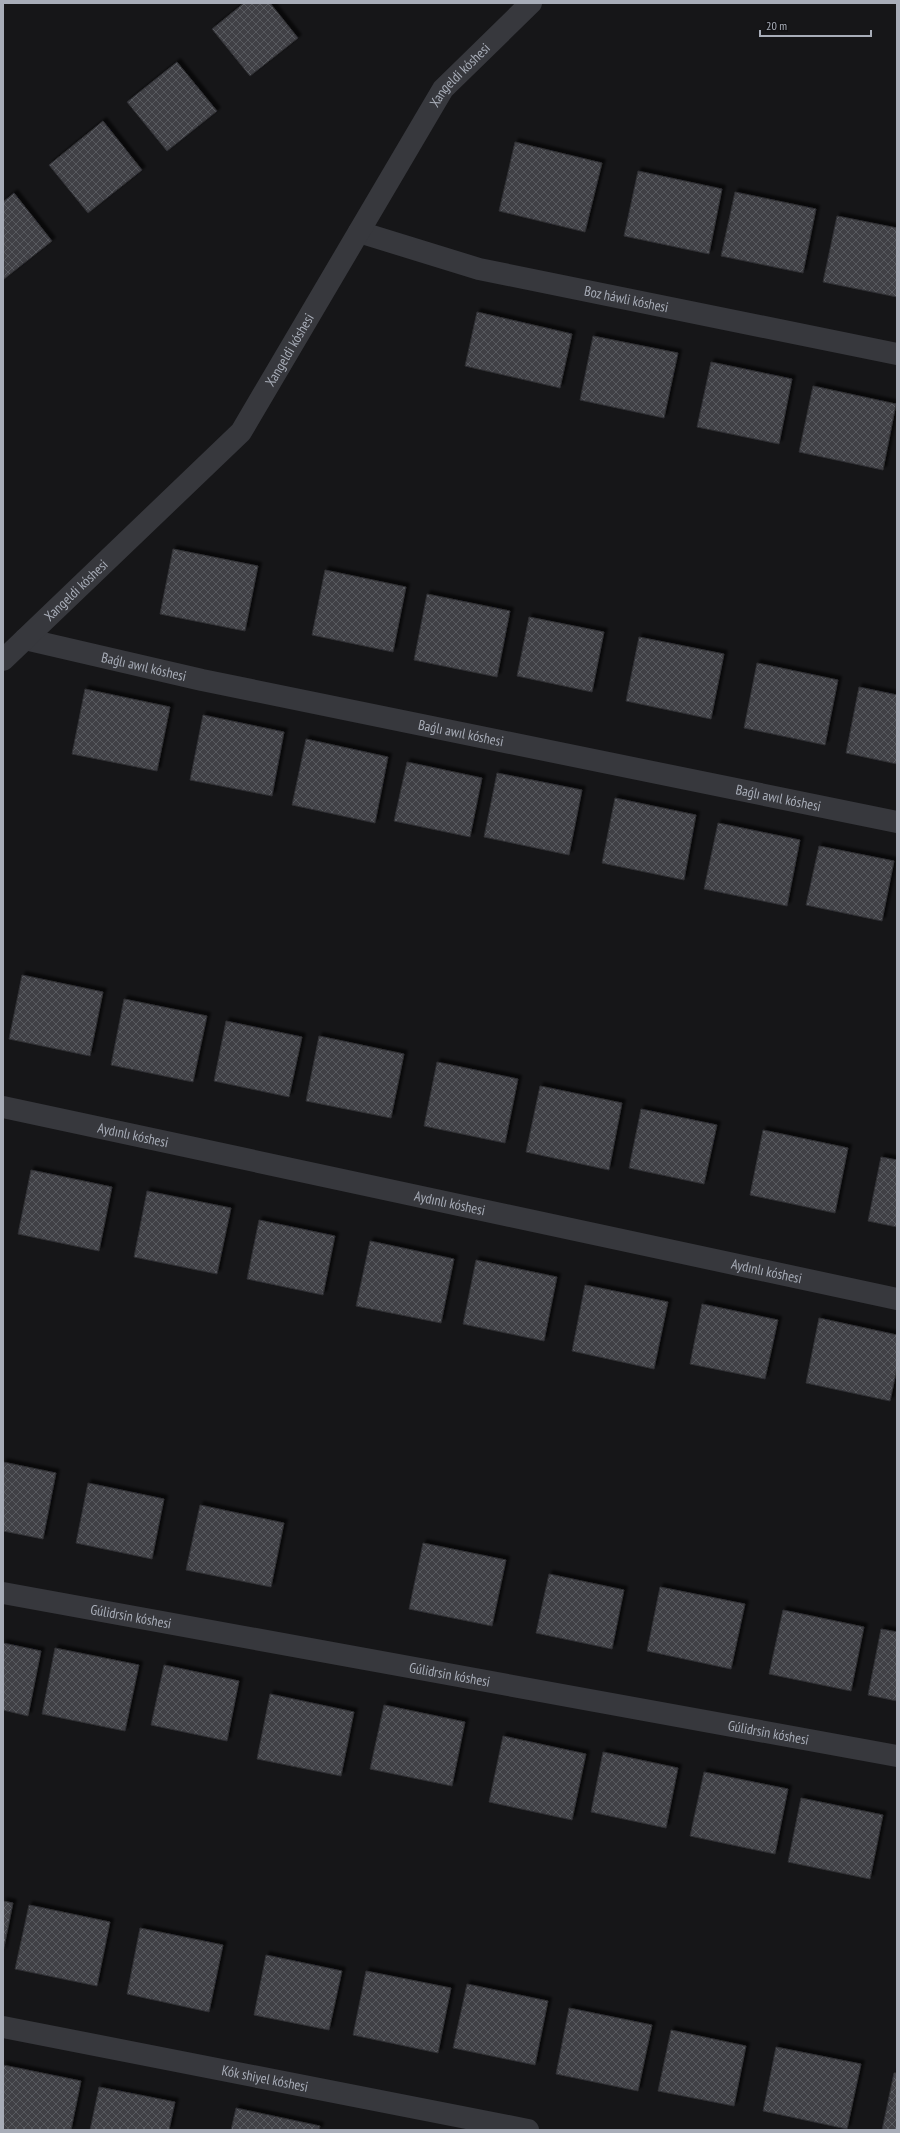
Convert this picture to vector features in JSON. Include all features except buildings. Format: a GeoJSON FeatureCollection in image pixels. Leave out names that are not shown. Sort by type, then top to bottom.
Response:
{"type":"FeatureCollection","features":[{"type":"Feature","properties":{"kind":"street","name":"Xangeldi kóshesi"},"geometry":{"type":"LineString","coordinates":[[3,660],[241,432],[442,89],[531,3]]}},
{"type":"Feature","properties":{"kind":"street","name":"Boz háwli kóshesi"},"geometry":{"type":"LineString","coordinates":[[359,232],[479,269],[897,354]]}},
{"type":"Feature","properties":{"kind":"street","name":"Baǵlı awıl kóshesi"},"geometry":{"type":"LineString","coordinates":[[25,639],[202,680],[897,822]]}},
{"type":"Feature","properties":{"kind":"street","name":"Aydınlı kóshesi"},"geometry":{"type":"LineString","coordinates":[[3,1107],[897,1299]]}},
{"type":"Feature","properties":{"kind":"street","name":"Gúlidrsin kóshesi"},"geometry":{"type":"LineString","coordinates":[[3,1593],[897,1756]]}},
{"type":"Feature","properties":{"kind":"street","name":"Kók shiyel kóshesi"},"geometry":{"type":"LineString","coordinates":[[3,2027],[528,2130]]}}]}
